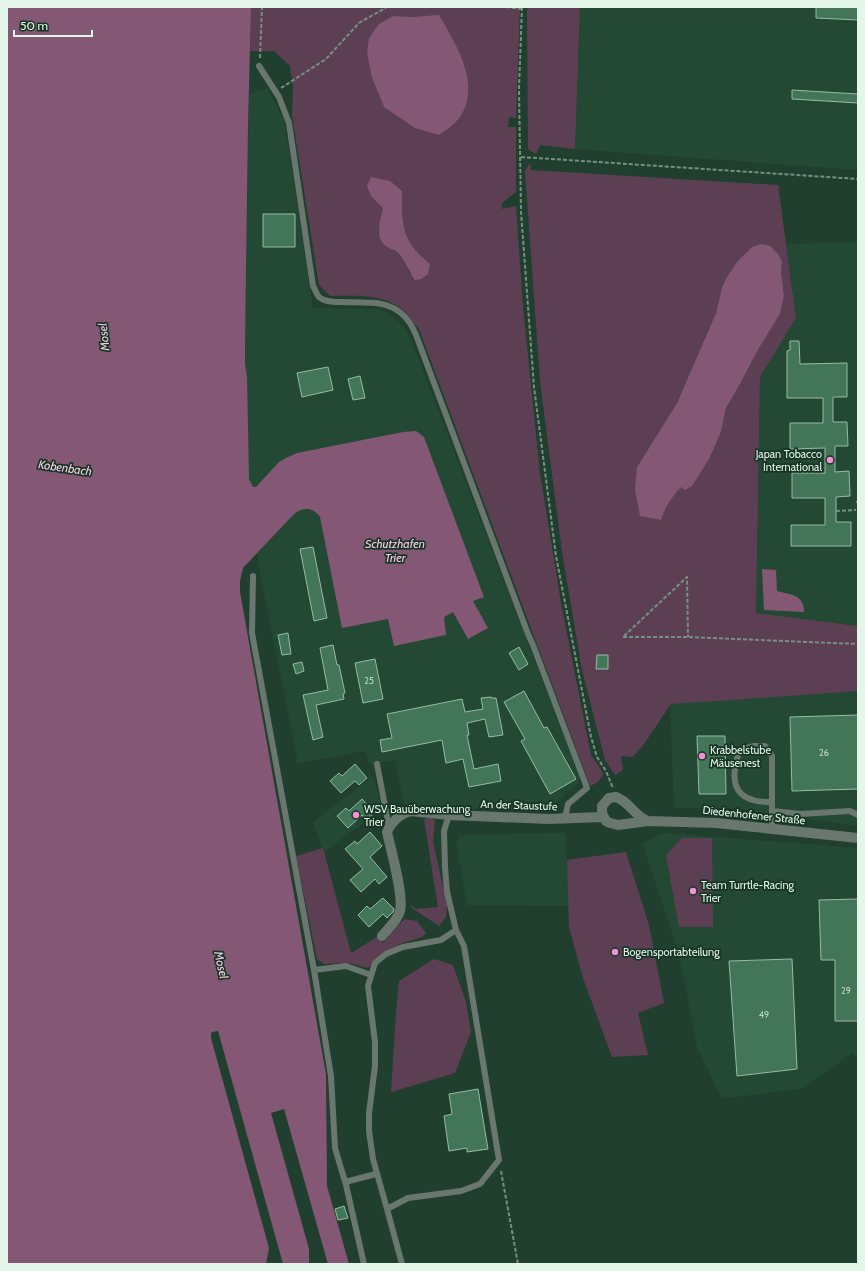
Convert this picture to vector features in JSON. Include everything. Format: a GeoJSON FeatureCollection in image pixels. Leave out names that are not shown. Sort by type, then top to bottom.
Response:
{"type":"FeatureCollection","features":[{"type":"Feature","properties":{"kind":"street"},"geometry":{"type":"LineString","coordinates":[[603,817],[601,809],[602,806],[606,800],[615,797],[620,798],[640,817],[648,821]]}},
{"type":"Feature","properties":{"kind":"street"},"geometry":{"type":"LineString","coordinates":[[625,825],[629,820],[629,806]]}},
{"type":"Feature","properties":{"kind":"street","name":"An der Staustufe"},"geometry":{"type":"LineString","coordinates":[[389,827],[406,812],[411,811],[449,815],[566,818],[603,817]]}},
{"type":"Feature","properties":{"kind":"street","name":"Diedenhofener Straße"},"geometry":{"type":"LineString","coordinates":[[603,817],[610,823],[618,825],[648,821],[716,823],[858,838]]}},
{"type":"Feature","properties":{"kind":"street"},"geometry":{"type":"LineString","coordinates":[[382,936],[397,917],[400,910],[401,896],[387,832],[389,827]]}},
{"type":"Feature","properties":{"kind":"lane"},"geometry":{"type":"LineString","coordinates":[[259,66],[276,92],[289,122],[313,286],[319,297],[329,302],[390,305],[403,314],[412,325],[587,788],[568,804],[566,818]]}},
{"type":"Feature","properties":{"kind":"lane"},"geometry":{"type":"LineString","coordinates":[[253,576],[252,633],[314,970],[331,1076],[335,1148],[345,1182],[364,1264]]}},
{"type":"Feature","properties":{"kind":"lane"},"geometry":{"type":"LineString","coordinates":[[772,802],[760,802],[748,798],[738,792],[735,780],[736,760],[740,750],[753,746],[765,746],[772,756],[772,802],[772,829]]}},
{"type":"Feature","properties":{"kind":"lane"},"geometry":{"type":"LineString","coordinates":[[376,764],[389,827]]}},
{"type":"Feature","properties":{"kind":"lane"},"geometry":{"type":"LineString","coordinates":[[772,811],[800,814],[850,810],[858,815]]}},
{"type":"Feature","properties":{"kind":"lane"},"geometry":{"type":"LineString","coordinates":[[387,1209],[408,1198],[461,1191],[480,1184],[499,1160],[464,946],[456,930],[448,892],[445,867],[444,831],[449,815]]}},
{"type":"Feature","properties":{"kind":"lane"},"geometry":{"type":"LineString","coordinates":[[402,1264],[376,1174],[369,1131],[369,1113],[375,1066],[375,1042],[368,986],[375,963],[386,954],[403,947],[441,940],[456,930]]}},
{"type":"Feature","properties":{"kind":"lane"},"geometry":{"type":"LineString","coordinates":[[314,970],[346,966],[371,975]]}},
{"type":"Feature","properties":{"kind":"lane"},"geometry":{"type":"LineString","coordinates":[[345,1182],[376,1174]]}},
{"type":"Feature","properties":{"kind":"path"},"geometry":{"type":"LineString","coordinates":[[259,66],[262,7]]}},
{"type":"Feature","properties":{"kind":"path"},"geometry":{"type":"LineString","coordinates":[[276,92],[326,59],[359,23],[387,7]]}},
{"type":"Feature","properties":{"kind":"path"},"geometry":{"type":"LineString","coordinates":[[506,7],[522,8],[519,89],[521,212],[534,387],[556,556],[590,737],[597,757],[610,778],[615,797]]}},
{"type":"Feature","properties":{"kind":"path"},"geometry":{"type":"LineString","coordinates":[[521,157],[858,179]]}},
{"type":"Feature","properties":{"kind":"path"},"geometry":{"type":"LineString","coordinates":[[836,511],[856,510]]}},
{"type":"Feature","properties":{"kind":"path"},"geometry":{"type":"LineString","coordinates":[[688,637],[687,577],[623,637],[688,637],[858,644]]}},
{"type":"Feature","properties":{"kind":"path"},"geometry":{"type":"LineString","coordinates":[[499,1160],[518,1264]]}},
{"type":"Feature","properties":{"kind":"shaded area"},"geometry":{"type":"Polygon","coordinates":[[[251,7],[520,7],[516,118],[509,117],[508,127],[516,127],[516,192],[502,203],[502,209],[516,206],[523,307],[540,473],[561,603],[591,755],[603,773],[599,781],[593,785],[590,786],[419,329],[405,312],[388,301],[369,297],[330,296],[319,285],[292,115],[293,87],[290,66],[274,51],[250,51],[251,7]],[[393,16],[367,54],[372,78],[384,107],[413,17],[393,16]],[[402,191],[383,208],[378,233],[389,248],[396,251],[405,261],[410,274],[430,264],[413,247],[406,235],[402,216],[402,191]]]}},
{"type":"Feature","properties":{"kind":"shaded area"},"geometry":{"type":"Polygon","coordinates":[[[527,7],[580,7],[575,149],[540,145],[536,154],[528,149],[527,7]]]}},
{"type":"Feature","properties":{"kind":"shaded area"},"geometry":{"type":"Polygon","coordinates":[[[580,7],[858,7],[858,170],[575,149],[580,7]]]}},
{"type":"Feature","properties":{"kind":"shaded area"},"geometry":{"type":"Polygon","coordinates":[[[267,88],[284,119],[313,308],[379,309],[388,313],[405,327],[411,340],[579,776],[580,782],[547,811],[405,807],[395,760],[370,765],[365,751],[298,763],[295,761],[297,757],[260,574],[248,471],[247,377],[245,348],[249,94],[267,88]]]}},
{"type":"Feature","properties":{"kind":"shaded area"},"geometry":{"type":"Polygon","coordinates":[[[530,163],[531,170],[778,185],[796,318],[760,377],[756,613],[858,626],[858,691],[671,704],[642,747],[632,757],[621,756],[623,770],[615,775],[605,760],[582,670],[562,552],[540,381],[525,171],[530,163]],[[737,262],[722,287],[716,313],[677,403],[637,467],[664,510],[671,498],[715,445],[721,432],[726,408],[759,348],[780,314],[784,296],[781,271],[782,262],[737,262]]]}},
{"type":"Feature","properties":{"kind":"shaded area"},"geometry":{"type":"Polygon","coordinates":[[[858,242],[858,626],[756,613],[760,377],[796,318],[786,244],[858,242]]]}},
{"type":"Feature","properties":{"kind":"shaded area"},"geometry":{"type":"Polygon","coordinates":[[[858,691],[858,826],[731,808],[674,808],[670,704],[858,691]]]}},
{"type":"Feature","properties":{"kind":"shaded area"},"geometry":{"type":"Polygon","coordinates":[[[373,776],[382,809],[324,852],[313,822],[373,776]]]}},
{"type":"Feature","properties":{"kind":"shaded area"},"geometry":{"type":"Polygon","coordinates":[[[431,817],[435,821],[433,842],[447,904],[446,917],[439,926],[412,908],[410,904],[416,909],[438,907],[424,819],[431,817]]]}},
{"type":"Feature","properties":{"kind":"shaded area"},"geometry":{"type":"Polygon","coordinates":[[[565,833],[570,906],[467,905],[456,842],[460,835],[565,833]]]}},
{"type":"Feature","properties":{"kind":"shaded area"},"geometry":{"type":"Polygon","coordinates":[[[664,833],[858,848],[858,1060],[852,1053],[804,1088],[722,1099],[697,1047],[679,952],[642,843],[664,833]]]}},
{"type":"Feature","properties":{"kind":"shaded area","name":"Team Turrtle-Racing Trier"},"geometry":{"type":"Polygon","coordinates":[[[682,838],[712,838],[713,927],[679,927],[666,855],[682,838]]]}},
{"type":"Feature","properties":{"kind":"shaded area"},"geometry":{"type":"Polygon","coordinates":[[[323,848],[351,953],[377,937],[383,943],[404,919],[417,921],[426,933],[422,937],[400,944],[368,968],[349,963],[324,964],[317,959],[296,856],[323,848]]]}},
{"type":"Feature","properties":{"kind":"shaded area","name":"Bogensportabteilung"},"geometry":{"type":"Polygon","coordinates":[[[626,852],[649,925],[664,1003],[638,1013],[648,1055],[612,1057],[583,978],[569,927],[567,860],[626,852]]]}},
{"type":"Feature","properties":{"kind":"shaded area"},"geometry":{"type":"Polygon","coordinates":[[[434,959],[453,965],[466,1002],[471,1032],[455,1073],[391,1092],[399,981],[434,959]]]}},
{"type":"Feature","properties":{"kind":"water"},"geometry":{"type":"Polygon","coordinates":[[[7,7],[251,7],[245,348],[249,479],[253,487],[256,487],[279,462],[297,453],[403,432],[416,431],[424,437],[484,597],[473,601],[488,628],[468,639],[453,612],[444,617],[446,635],[394,646],[388,619],[342,628],[320,517],[314,511],[308,509],[301,510],[294,514],[243,568],[240,581],[240,592],[326,1074],[327,1186],[349,1264],[328,1264],[284,1109],[271,1113],[309,1249],[309,1264],[283,1264],[218,1031],[212,1032],[211,1038],[269,1248],[266,1264],[7,1264],[7,7]]]}},
{"type":"Feature","properties":{"kind":"water"},"geometry":{"type":"Polygon","coordinates":[[[439,15],[458,49],[467,74],[468,87],[467,100],[461,116],[439,135],[415,128],[384,107],[372,78],[367,54],[369,38],[378,25],[393,16],[413,17],[439,15]]]}},
{"type":"Feature","properties":{"kind":"water"},"geometry":{"type":"Polygon","coordinates":[[[371,177],[390,181],[402,191],[402,216],[406,235],[413,247],[430,264],[428,274],[421,279],[415,280],[404,260],[396,251],[389,248],[381,240],[379,235],[379,224],[383,208],[371,196],[367,186],[371,177]]]}},
{"type":"Feature","properties":{"kind":"water"},"geometry":{"type":"Polygon","coordinates":[[[761,244],[770,246],[778,254],[782,262],[781,271],[784,296],[780,314],[759,348],[726,408],[721,432],[709,459],[692,486],[685,490],[681,487],[664,511],[661,520],[640,516],[635,490],[637,467],[677,403],[716,313],[722,287],[728,275],[737,262],[752,247],[761,244]]]}},
{"type":"Feature","properties":{"kind":"water"},"geometry":{"type":"Polygon","coordinates":[[[762,569],[776,570],[777,591],[799,598],[802,602],[804,612],[764,610],[762,569]]]}},
{"type":"Feature","properties":{"kind":"building"},"geometry":{"type":"Polygon","coordinates":[[[816,7],[858,7],[858,20],[816,18],[816,7]]]}},
{"type":"Feature","properties":{"kind":"building"},"geometry":{"type":"Polygon","coordinates":[[[792,90],[858,94],[858,103],[792,99],[792,90]]]}},
{"type":"Feature","properties":{"kind":"building"},"geometry":{"type":"Polygon","coordinates":[[[263,214],[295,214],[295,247],[263,247],[263,214]]]}},
{"type":"Feature","properties":{"kind":"building","name":"Japan Tobacco International"},"geometry":{"type":"Polygon","coordinates":[[[790,341],[799,341],[800,364],[847,363],[847,397],[833,397],[833,422],[847,422],[848,446],[835,446],[835,472],[849,471],[850,496],[836,497],[836,522],[851,522],[851,546],[791,546],[791,525],[825,525],[825,498],[792,498],[792,473],[825,473],[825,448],[790,449],[790,423],[823,423],[823,398],[787,398],[787,351],[790,350],[790,341]]]}},
{"type":"Feature","properties":{"kind":"building"},"geometry":{"type":"Polygon","coordinates":[[[328,367],[333,390],[302,397],[297,373],[328,367]]]}},
{"type":"Feature","properties":{"kind":"building"},"geometry":{"type":"Polygon","coordinates":[[[360,376],[365,398],[353,400],[348,379],[360,376]]]}},
{"type":"Feature","properties":{"kind":"building"},"geometry":{"type":"Polygon","coordinates":[[[313,547],[327,618],[314,621],[300,549],[313,547]]]}},
{"type":"Feature","properties":{"kind":"building"},"geometry":{"type":"Polygon","coordinates":[[[288,633],[291,654],[282,655],[278,635],[288,633]]]}},
{"type":"Feature","properties":{"kind":"building"},"geometry":{"type":"Polygon","coordinates":[[[333,645],[345,693],[343,694],[344,699],[316,705],[323,737],[313,740],[303,695],[328,690],[320,648],[333,645]]]}},
{"type":"Feature","properties":{"kind":"building"},"geometry":{"type":"Polygon","coordinates":[[[519,647],[528,664],[519,670],[509,653],[519,647]]]}},
{"type":"Feature","properties":{"kind":"building"},"geometry":{"type":"Polygon","coordinates":[[[597,655],[608,655],[608,669],[596,669],[597,655]]]}},
{"type":"Feature","properties":{"kind":"building"},"geometry":{"type":"Polygon","coordinates":[[[375,659],[383,699],[363,703],[355,663],[375,659]]]}},
{"type":"Feature","properties":{"kind":"building"},"geometry":{"type":"Polygon","coordinates":[[[302,662],[304,671],[296,674],[293,664],[302,662]]]}},
{"type":"Feature","properties":{"kind":"building"},"geometry":{"type":"Polygon","coordinates":[[[524,691],[544,728],[547,727],[576,779],[550,794],[521,741],[525,739],[504,702],[524,691]]]}},
{"type":"Feature","properties":{"kind":"building"},"geometry":{"type":"Polygon","coordinates":[[[481,698],[496,698],[503,735],[489,737],[485,719],[467,723],[469,735],[467,735],[474,769],[498,764],[501,781],[469,787],[463,759],[446,763],[442,740],[382,752],[380,740],[392,738],[387,714],[462,699],[465,712],[483,709],[481,698]]]}},
{"type":"Feature","properties":{"kind":"building"},"geometry":{"type":"Polygon","coordinates":[[[858,715],[858,789],[792,791],[790,717],[858,715]]]}},
{"type":"Feature","properties":{"kind":"building"},"geometry":{"type":"Polygon","coordinates":[[[697,736],[725,736],[726,794],[699,794],[697,736]]]}},
{"type":"Feature","properties":{"kind":"building"},"geometry":{"type":"Polygon","coordinates":[[[355,764],[367,778],[359,785],[355,781],[341,793],[330,781],[339,773],[342,776],[355,764]]]}},
{"type":"Feature","properties":{"kind":"building"},"geometry":{"type":"Polygon","coordinates":[[[362,799],[374,813],[366,820],[362,815],[348,828],[337,816],[346,808],[349,811],[362,799]]]}},
{"type":"Feature","properties":{"kind":"building"},"geometry":{"type":"Polygon","coordinates":[[[370,832],[382,846],[370,857],[387,877],[379,884],[375,879],[361,892],[350,880],[363,869],[345,849],[355,841],[357,844],[370,832]]]}},
{"type":"Feature","properties":{"kind":"building"},"geometry":{"type":"Polygon","coordinates":[[[383,898],[394,909],[393,912],[387,918],[383,914],[369,927],[358,915],[367,906],[370,909],[383,898]]]}},
{"type":"Feature","properties":{"kind":"building"},"geometry":{"type":"Polygon","coordinates":[[[858,899],[858,1021],[835,1021],[835,960],[821,960],[819,900],[858,899]]]}},
{"type":"Feature","properties":{"kind":"building"},"geometry":{"type":"Polygon","coordinates":[[[792,959],[797,1069],[737,1076],[729,961],[792,959]]]}},
{"type":"Feature","properties":{"kind":"building"},"geometry":{"type":"Polygon","coordinates":[[[478,1089],[488,1149],[467,1152],[467,1148],[449,1151],[444,1116],[452,1114],[449,1094],[478,1089]]]}},
{"type":"Feature","properties":{"kind":"building"},"geometry":{"type":"Polygon","coordinates":[[[344,1206],[348,1218],[338,1220],[335,1209],[344,1206]]]}},
{"type":"Feature","properties":{"kind":"place","name":"Japan Tobacco International"},"geometry":{"type":"Point","coordinates":[830,460]}},
{"type":"Feature","properties":{"kind":"place","name":"Krabbelstube Mäusenest"},"geometry":{"type":"Point","coordinates":[702,756]}},
{"type":"Feature","properties":{"kind":"place","name":"WSV Bauüberwachung Trier"},"geometry":{"type":"Point","coordinates":[356,815]}},
{"type":"Feature","properties":{"kind":"place","name":"Team Turrtle-Racing Trier"},"geometry":{"type":"Point","coordinates":[693,891]}},
{"type":"Feature","properties":{"kind":"place","name":"Bogensportabteilung"},"geometry":{"type":"Point","coordinates":[615,952]}},
{"type":"Feature","properties":{"kind":"water label","name":"Mosel"},"geometry":{"type":"Point","coordinates":[104,337]}},
{"type":"Feature","properties":{"kind":"water label","name":"Kobenbach"},"geometry":{"type":"Point","coordinates":[65,468]}},
{"type":"Feature","properties":{"kind":"water label","name":"Schutzhafen Trier"},"geometry":{"type":"Point","coordinates":[395,551]}},
{"type":"Feature","properties":{"kind":"water label","name":"Mosel"},"geometry":{"type":"Point","coordinates":[221,965]}}]}
